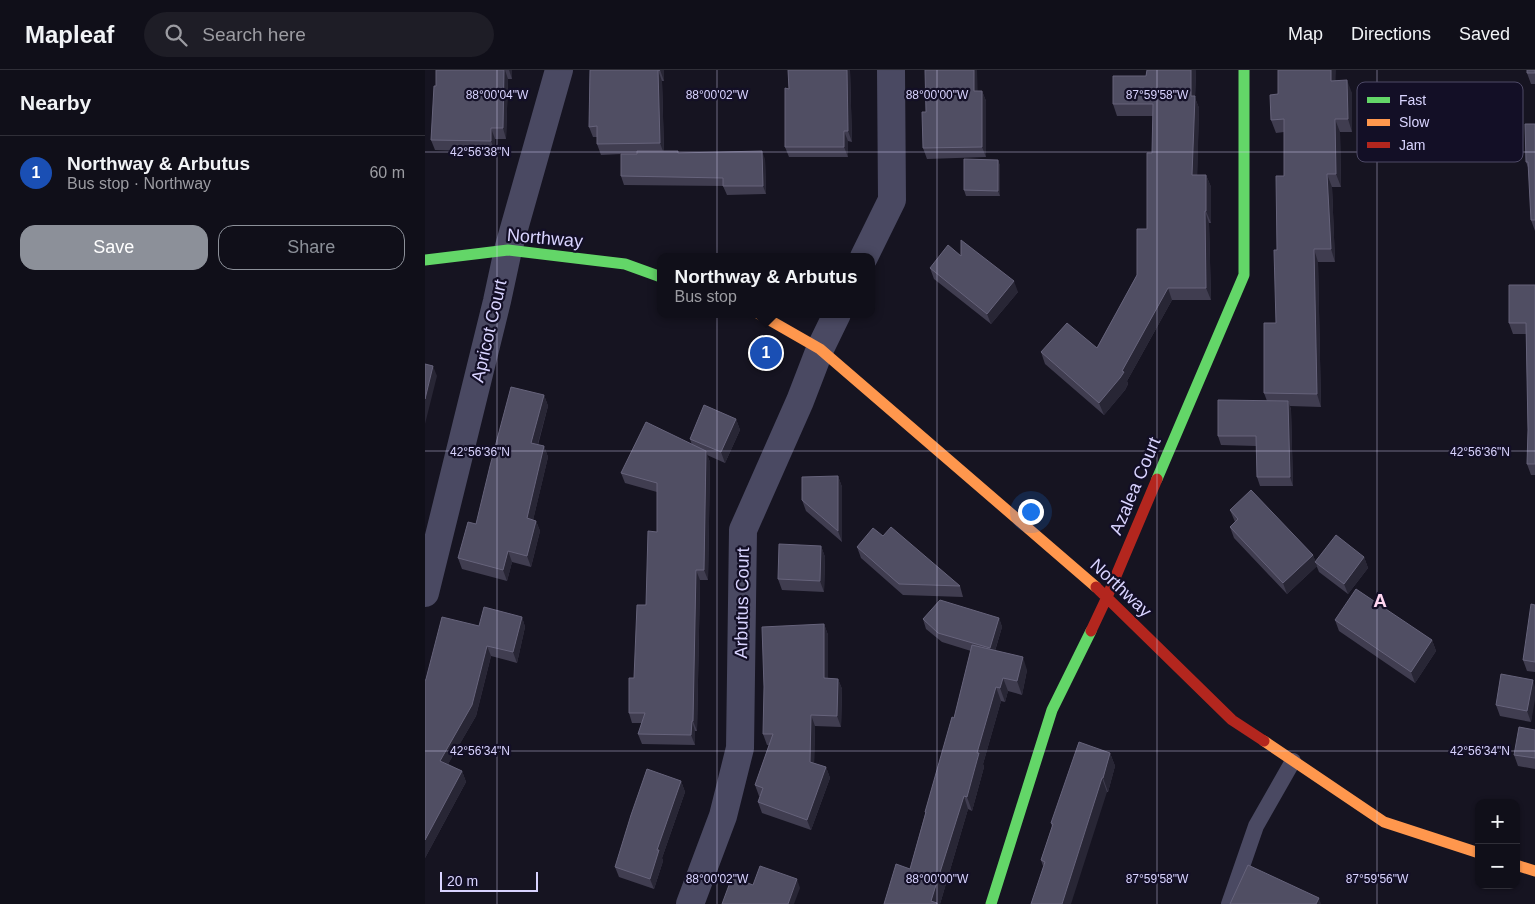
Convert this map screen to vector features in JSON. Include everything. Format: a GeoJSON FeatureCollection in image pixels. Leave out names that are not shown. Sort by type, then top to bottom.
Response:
{"type":"FeatureCollection","features":[{"type":"Feature","properties":{"kind":"street","name":"Apricot Court"},"geometry":{"type":"LineString","coordinates":[[425,593],[508,250],[559,70]]}},
{"type":"Feature","properties":{"kind":"street"},"geometry":{"type":"LineString","coordinates":[[867,253],[892,200],[891,70]]}},
{"type":"Feature","properties":{"kind":"street","name":"Azalea Court"},"geometry":{"type":"LineString","coordinates":[[991,904],[1052,710],[1107,597],[1244,275],[1244,70]]}},
{"type":"Feature","properties":{"kind":"street","name":"Northway"},"geometry":{"type":"LineString","coordinates":[[425,260],[508,250],[625,264],[657,275]]}},
{"type":"Feature","properties":{"kind":"street","name":"Northway"},"geometry":{"type":"LineString","coordinates":[[766,318],[820,349],[1107,597],[1233,720],[1384,822],[1475,852]]}},
{"type":"Feature","properties":{"kind":"street","name":"Arbutus Court"},"geometry":{"type":"LineString","coordinates":[[690,904],[723,816],[740,748],[743,530],[835,318]]}},
{"type":"Feature","properties":{"kind":"street"},"geometry":{"type":"LineString","coordinates":[[1520,866],[1535,871]]}},
{"type":"Feature","properties":{"kind":"lane"},"geometry":{"type":"LineString","coordinates":[[1229,904],[1256,826],[1293,761]]}},
{"type":"Feature","properties":{"kind":"building"},"geometry":{"type":"Polygon","coordinates":[[[436,70],[504,70],[503,128],[491,128],[491,141],[431,140],[436,70]]]}},
{"type":"Feature","properties":{"kind":"building"},"geometry":{"type":"Polygon","coordinates":[[[590,70],[658,70],[660,143],[597,144],[597,126],[589,127],[590,70]]]}},
{"type":"Feature","properties":{"kind":"building"},"geometry":{"type":"Polygon","coordinates":[[[788,70],[847,70],[848,131],[844,131],[844,147],[785,147],[785,88],[789,89],[788,70]]]}},
{"type":"Feature","properties":{"kind":"building"},"geometry":{"type":"Polygon","coordinates":[[[925,70],[974,70],[974,91],[982,91],[982,147],[923,148],[922,112],[926,112],[925,70]]]}},
{"type":"Feature","properties":{"kind":"building"},"geometry":{"type":"Polygon","coordinates":[[[1147,70],[1191,70],[1191,96],[1195,96],[1192,175],[1206,175],[1206,288],[1168,288],[1122,371],[1124,372],[1099,403],[1041,352],[1067,323],[1097,348],[1137,275],[1137,229],[1147,229],[1147,153],[1152,153],[1153,104],[1113,104],[1113,76],[1146,76],[1147,70]]]}},
{"type":"Feature","properties":{"kind":"building"},"geometry":{"type":"Polygon","coordinates":[[[1278,70],[1331,70],[1331,81],[1347,80],[1348,119],[1335,119],[1336,174],[1327,174],[1331,249],[1314,249],[1317,394],[1264,393],[1264,323],[1276,323],[1274,250],[1277,250],[1276,176],[1284,176],[1284,119],[1271,120],[1270,95],[1278,94],[1278,70]]]}},
{"type":"Feature","properties":{"kind":"building"},"geometry":{"type":"Polygon","coordinates":[[[1527,70],[1535,70],[1535,73],[1527,73],[1527,70]]]}},
{"type":"Feature","properties":{"kind":"building"},"geometry":{"type":"Polygon","coordinates":[[[1525,124],[1535,124],[1535,220],[1531,220],[1525,124]]]}},
{"type":"Feature","properties":{"kind":"building"},"geometry":{"type":"Polygon","coordinates":[[[637,151],[678,151],[678,153],[762,151],[763,186],[723,186],[723,178],[621,176],[621,154],[637,154],[637,151]]]}},
{"type":"Feature","properties":{"kind":"building"},"geometry":{"type":"Polygon","coordinates":[[[964,159],[998,160],[998,191],[964,190],[964,159]]]}},
{"type":"Feature","properties":{"kind":"building"},"geometry":{"type":"Polygon","coordinates":[[[961,240],[1014,281],[987,314],[930,268],[948,245],[961,256],[961,240]]]}},
{"type":"Feature","properties":{"kind":"building"},"geometry":{"type":"Polygon","coordinates":[[[1509,285],[1535,285],[1535,464],[1527,464],[1526,323],[1509,323],[1509,285]]]}},
{"type":"Feature","properties":{"kind":"building"},"geometry":{"type":"Polygon","coordinates":[[[425,364],[433,366],[425,399],[425,364]]]}},
{"type":"Feature","properties":{"kind":"building"},"geometry":{"type":"Polygon","coordinates":[[[511,387],[544,395],[531,443],[544,446],[527,518],[536,521],[527,556],[508,551],[503,570],[458,558],[468,522],[476,524],[511,387]]]}},
{"type":"Feature","properties":{"kind":"building"},"geometry":{"type":"Polygon","coordinates":[[[1218,400],[1288,401],[1290,477],[1257,477],[1256,436],[1218,436],[1218,400]]]}},
{"type":"Feature","properties":{"kind":"building"},"geometry":{"type":"Polygon","coordinates":[[[704,405],[736,419],[721,452],[690,439],[704,405]]]}},
{"type":"Feature","properties":{"kind":"building"},"geometry":{"type":"Polygon","coordinates":[[[646,422],[706,451],[704,570],[696,570],[693,721],[691,735],[638,734],[645,713],[629,713],[629,678],[634,678],[637,605],[646,605],[648,531],[657,532],[657,483],[621,473],[646,422]]]}},
{"type":"Feature","properties":{"kind":"building"},"geometry":{"type":"Polygon","coordinates":[[[838,476],[838,531],[802,500],[802,477],[838,476]]]}},
{"type":"Feature","properties":{"kind":"building"},"geometry":{"type":"Polygon","coordinates":[[[1251,490],[1313,555],[1283,583],[1230,527],[1238,519],[1230,510],[1251,490]]]}},
{"type":"Feature","properties":{"kind":"building"},"geometry":{"type":"Polygon","coordinates":[[[891,527],[960,586],[899,584],[857,547],[873,528],[883,536],[891,527]]]}},
{"type":"Feature","properties":{"kind":"building"},"geometry":{"type":"Polygon","coordinates":[[[1336,535],[1364,557],[1344,584],[1315,562],[1336,535]]]}},
{"type":"Feature","properties":{"kind":"building"},"geometry":{"type":"Polygon","coordinates":[[[779,544],[821,546],[820,581],[778,579],[779,544]]]}},
{"type":"Feature","properties":{"kind":"building"},"geometry":{"type":"Polygon","coordinates":[[[1356,589],[1432,640],[1411,672],[1335,620],[1356,589]]]}},
{"type":"Feature","properties":{"kind":"building"},"geometry":{"type":"Polygon","coordinates":[[[940,600],[999,618],[990,648],[938,633],[923,619],[940,600]]]}},
{"type":"Feature","properties":{"kind":"building"},"geometry":{"type":"Polygon","coordinates":[[[1531,604],[1535,605],[1535,662],[1523,660],[1531,604]]]}},
{"type":"Feature","properties":{"kind":"building"},"geometry":{"type":"Polygon","coordinates":[[[484,607],[522,617],[513,652],[487,646],[472,705],[440,761],[462,771],[425,840],[425,681],[442,617],[479,626],[484,607]]]}},
{"type":"Feature","properties":{"kind":"building"},"geometry":{"type":"Polygon","coordinates":[[[824,624],[824,678],[838,679],[837,716],[811,715],[810,762],[826,767],[807,820],[758,802],[763,788],[755,785],[773,734],[763,734],[762,627],[824,624]]]}},
{"type":"Feature","properties":{"kind":"building"},"geometry":{"type":"Polygon","coordinates":[[[972,645],[1023,657],[1017,681],[1003,678],[1000,688],[996,687],[977,753],[979,753],[967,797],[964,796],[931,901],[937,904],[884,904],[896,864],[910,869],[952,717],[954,718],[972,645]]]}},
{"type":"Feature","properties":{"kind":"building"},"geometry":{"type":"Polygon","coordinates":[[[1501,674],[1533,680],[1527,711],[1496,705],[1501,674]]]}},
{"type":"Feature","properties":{"kind":"building"},"geometry":{"type":"Polygon","coordinates":[[[1519,727],[1535,730],[1535,758],[1514,755],[1519,727]]]}},
{"type":"Feature","properties":{"kind":"building"},"geometry":{"type":"Polygon","coordinates":[[[1079,742],[1110,753],[1103,778],[1062,904],[1031,904],[1045,862],[1041,860],[1053,824],[1051,823],[1079,742]]]}},
{"type":"Feature","properties":{"kind":"building"},"geometry":{"type":"Polygon","coordinates":[[[647,769],[681,781],[657,850],[659,850],[650,879],[615,867],[647,769]]]}},
{"type":"Feature","properties":{"kind":"building"},"geometry":{"type":"Polygon","coordinates":[[[1248,865],[1319,898],[1316,904],[1230,904],[1248,865]]]}},
{"type":"Feature","properties":{"kind":"building"},"geometry":{"type":"Polygon","coordinates":[[[760,866],[797,879],[788,904],[722,904],[732,877],[753,885],[760,866]]]}},
{"type":"Feature","properties":{"kind":"traffic: fast"},"geometry":{"type":"LineString","coordinates":[[1157,479],[1244,275],[1244,70]]}},
{"type":"Feature","properties":{"kind":"traffic: fast"},"geometry":{"type":"LineString","coordinates":[[425,260],[508,250],[625,264],[657,276]]}},
{"type":"Feature","properties":{"kind":"traffic: fast"},"geometry":{"type":"LineString","coordinates":[[991,904],[1052,710],[1091,631]]}},
{"type":"Feature","properties":{"kind":"traffic: slow"},"geometry":{"type":"LineString","coordinates":[[766,318],[820,349],[1096,587]]}},
{"type":"Feature","properties":{"kind":"traffic: slow"},"geometry":{"type":"LineString","coordinates":[[1264,741],[1384,822],[1475,852]]}},
{"type":"Feature","properties":{"kind":"traffic: slow"},"geometry":{"type":"LineString","coordinates":[[1520,866],[1535,871]]}},
{"type":"Feature","properties":{"kind":"traffic: jam"},"geometry":{"type":"LineString","coordinates":[[1091,631],[1157,479]]}},
{"type":"Feature","properties":{"kind":"traffic: jam"},"geometry":{"type":"LineString","coordinates":[[1096,587],[1232,720],[1264,741]]}},
{"type":"Feature","properties":{"kind":"place","name":"Northway & Arbutus"},"geometry":{"type":"Point","coordinates":[766,353]}},
{"type":"Feature","properties":{"kind":"district","name":"A"},"geometry":{"type":"Point","coordinates":[1380,600]}}]}
